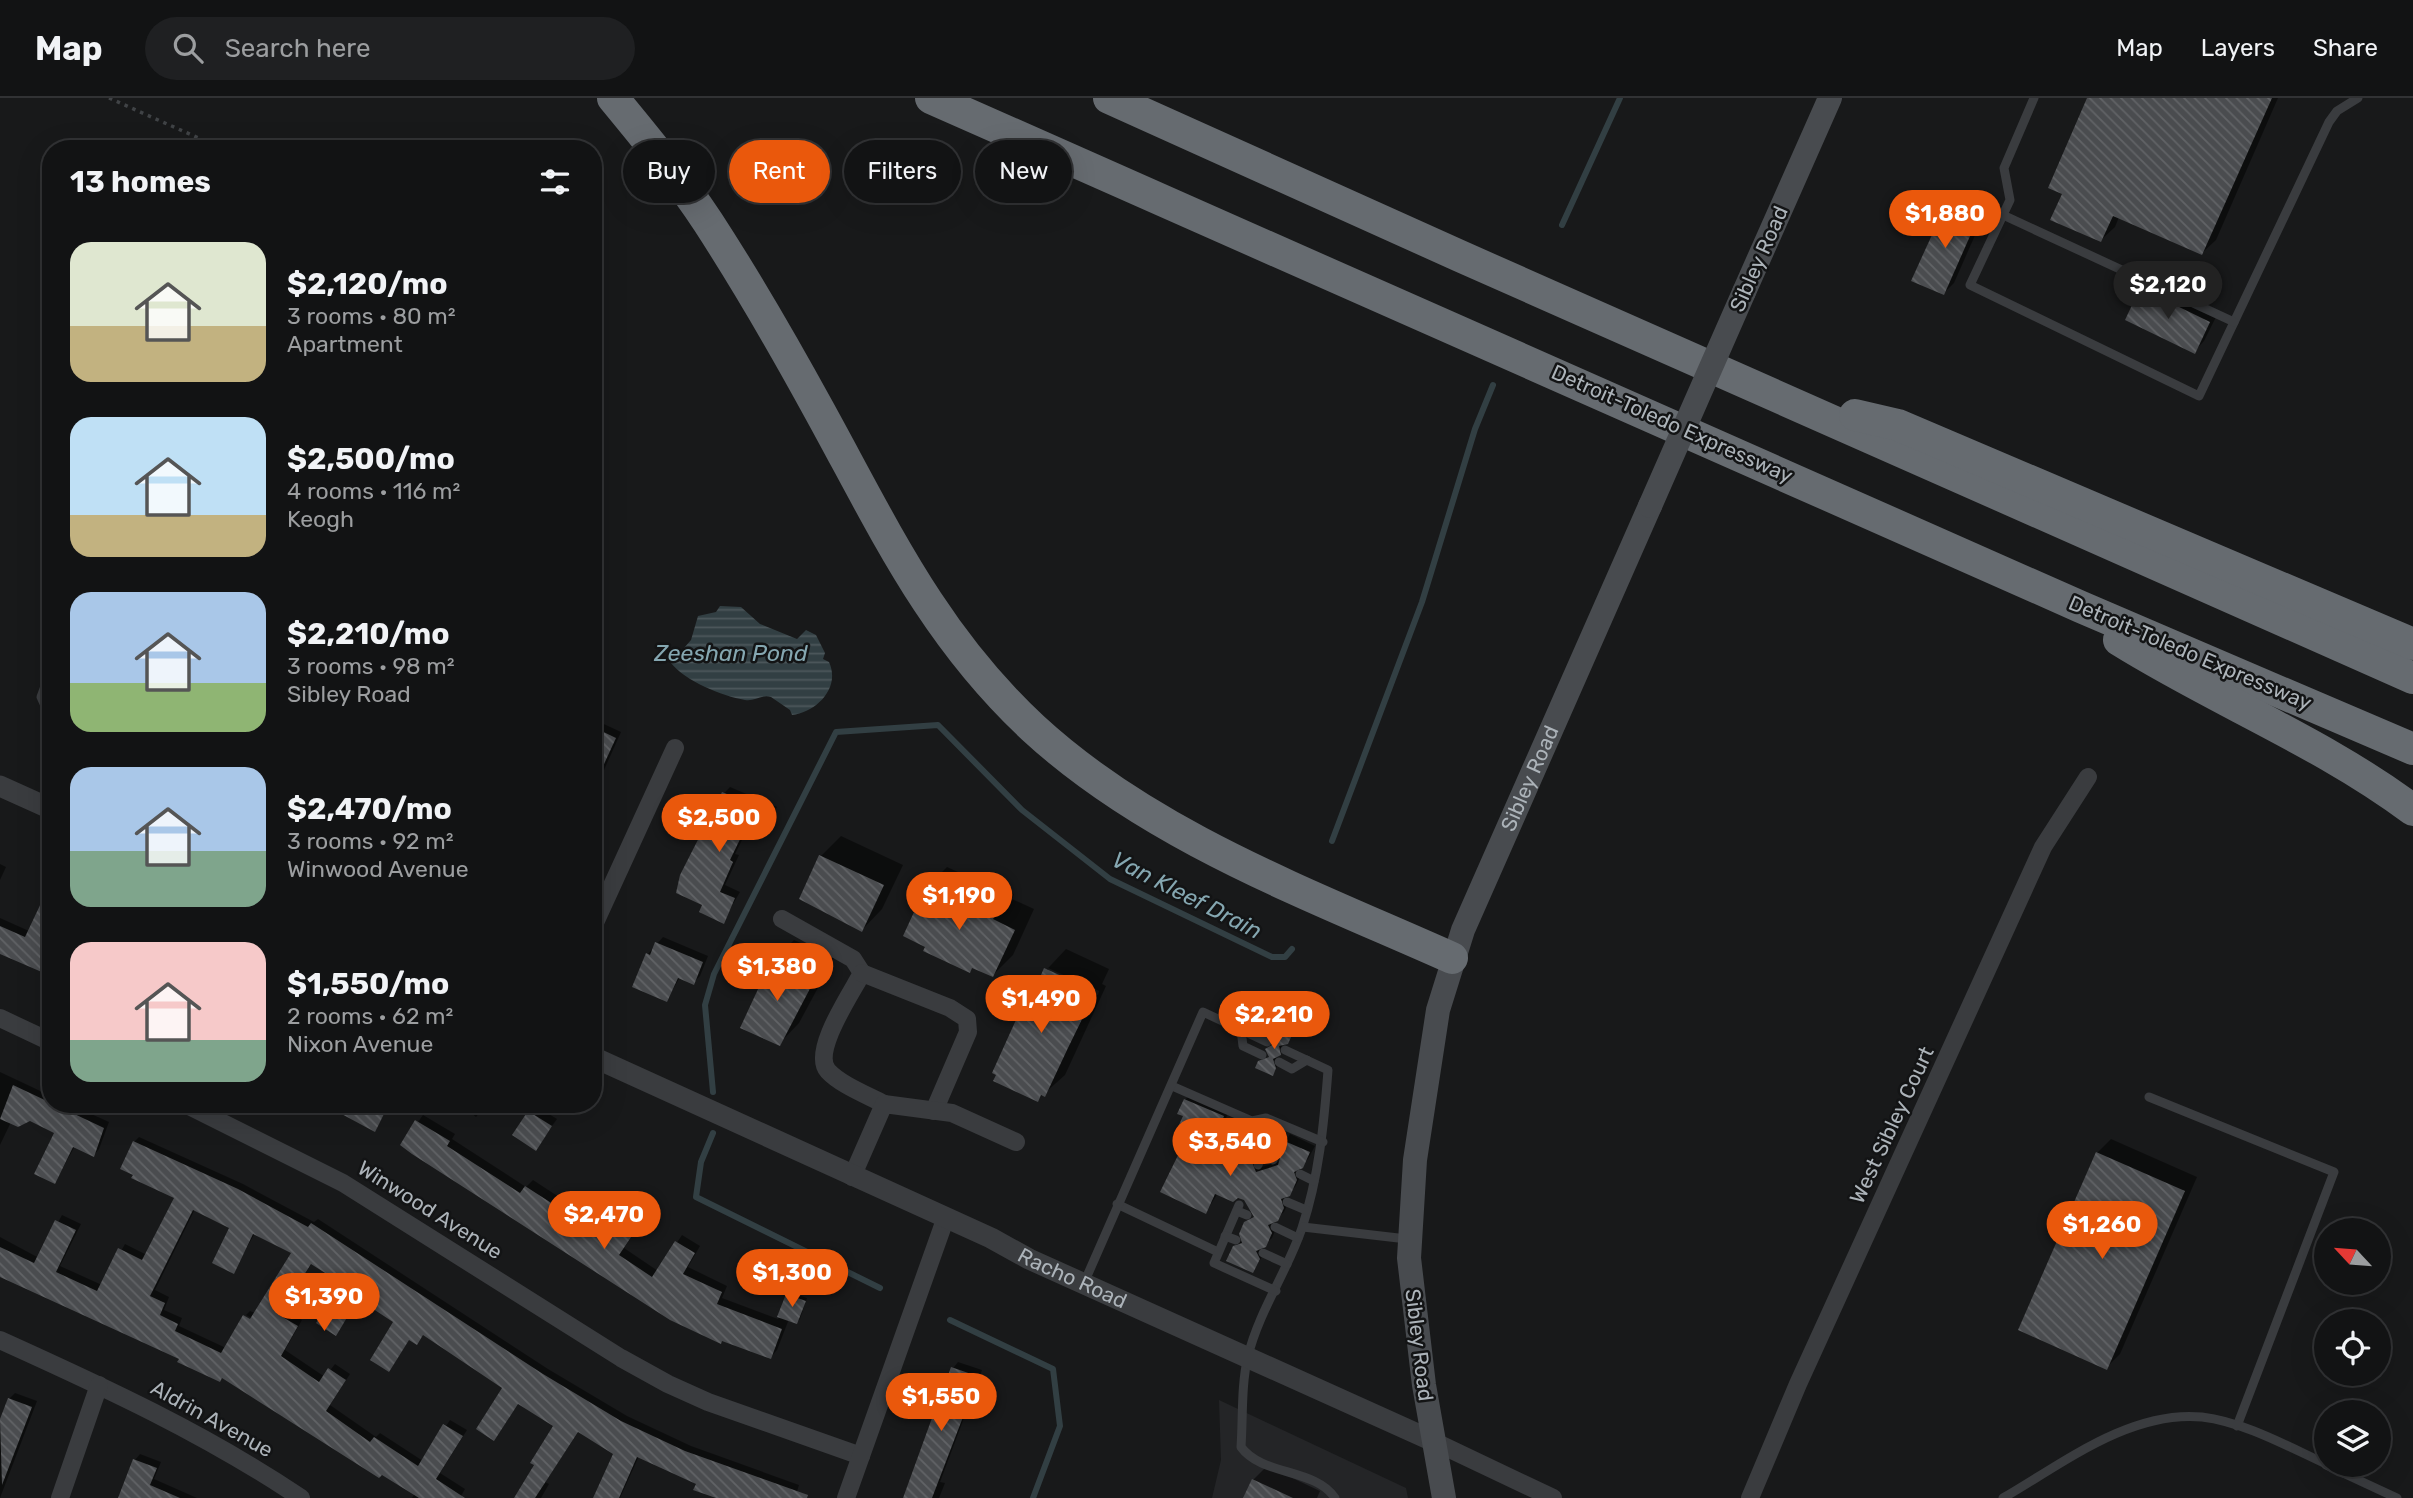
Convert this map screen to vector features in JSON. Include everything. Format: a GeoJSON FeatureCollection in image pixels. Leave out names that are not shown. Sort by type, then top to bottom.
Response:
{"type":"FeatureCollection","features":[{"type":"Feature","properties":{"kind":"highway"},"geometry":{"type":"LineString","coordinates":[[613,98],[709,223],[817,406],[921,596],[960,650],[1005,700],[1096,780],[1176,830],[1452,958]]}},
{"type":"Feature","properties":{"kind":"highway","name":"Detroit-Toledo Expressway"},"geometry":{"type":"LineString","coordinates":[[931,98],[2081,607],[2413,749]]}},
{"type":"Feature","properties":{"kind":"highway"},"geometry":{"type":"LineString","coordinates":[[1109,98],[1534,291],[2413,678]]}},
{"type":"Feature","properties":{"kind":"highway"},"geometry":{"type":"LineString","coordinates":[[1789,401],[1898,425],[2413,644]]}},
{"type":"Feature","properties":{"kind":"highway"},"geometry":{"type":"LineString","coordinates":[[2081,607],[2117,638],[2182,679],[2319,749],[2377,783],[2413,810]]}},
{"type":"Feature","properties":{"kind":"main road","name":"Sibley Road"},"geometry":{"type":"LineString","coordinates":[[1444,1498],[1411,1291],[1409,1239],[1424,1091],[1438,1010],[1452,958],[1830,98]]}},
{"type":"Feature","properties":{"kind":"street"},"geometry":{"type":"LineString","coordinates":[[602,908],[675,748]]}},
{"type":"Feature","properties":{"kind":"street","name":"West Sibley Court"},"geometry":{"type":"LineString","coordinates":[[1750,1498],[1798,1384],[2043,847],[2088,777]]}},
{"type":"Feature","properties":{"kind":"street"},"geometry":{"type":"LineString","coordinates":[[0,786],[42,805]]}},
{"type":"Feature","properties":{"kind":"street"},"geometry":{"type":"LineString","coordinates":[[782,919],[853,959],[862,973],[950,1007],[967,1019],[968,1032],[934,1111]]}},
{"type":"Feature","properties":{"kind":"street"},"geometry":{"type":"LineString","coordinates":[[862,973],[823,1048],[824,1065],[830,1073],[884,1104],[952,1113],[1016,1142]]}},
{"type":"Feature","properties":{"kind":"street"},"geometry":{"type":"LineString","coordinates":[[0,1018],[42,1038]]}},
{"type":"Feature","properties":{"kind":"street","name":"Racho Road"},"geometry":{"type":"LineString","coordinates":[[602,1061],[1553,1498]]}},
{"type":"Feature","properties":{"kind":"street"},"geometry":{"type":"LineString","coordinates":[[852,1177],[884,1104]]}},
{"type":"Feature","properties":{"kind":"street","name":"Winwood Avenue"},"geometry":{"type":"LineString","coordinates":[[203,1113],[343,1183],[621,1358],[668,1384],[861,1457]]}},
{"type":"Feature","properties":{"kind":"street"},"geometry":{"type":"LineString","coordinates":[[846,1498],[946,1217]]}},
{"type":"Feature","properties":{"kind":"street","name":"Aldrin Avenue"},"geometry":{"type":"LineString","coordinates":[[0,1339],[99,1385],[247,1461],[301,1498]]}},
{"type":"Feature","properties":{"kind":"street"},"geometry":{"type":"LineString","coordinates":[[60,1498],[99,1385]]}},
{"type":"Feature","properties":{"kind":"lane"},"geometry":{"type":"LineString","coordinates":[[2034,98],[2004,167],[2010,200],[1970,285],[2199,396],[2329,122],[2343,103],[2358,98]]}},
{"type":"Feature","properties":{"kind":"lane"},"geometry":{"type":"LineString","coordinates":[[2003,215],[2234,323]]}},
{"type":"Feature","properties":{"kind":"lane"},"geometry":{"type":"LineString","coordinates":[[1083,1283],[1203,1012],[1268,1042]]}},
{"type":"Feature","properties":{"kind":"lane"},"geometry":{"type":"LineString","coordinates":[[1241,1030],[1243,1046],[1262,1055]]}},
{"type":"Feature","properties":{"kind":"lane"},"geometry":{"type":"LineString","coordinates":[[1285,1050],[1328,1070],[1323,1142],[1303,1227],[1276,1291],[1265,1308],[1247,1357],[1241,1447],[1253,1457],[1324,1486],[1335,1498]]}},
{"type":"Feature","properties":{"kind":"lane"},"geometry":{"type":"LineString","coordinates":[[1279,1062],[1292,1069],[1307,1060]]}},
{"type":"Feature","properties":{"kind":"lane"},"geometry":{"type":"LineString","coordinates":[[1172,1086],[1252,1121],[1266,1118],[1323,1142]]}},
{"type":"Feature","properties":{"kind":"lane"},"geometry":{"type":"LineString","coordinates":[[2149,1097],[2334,1172],[2237,1426]]}},
{"type":"Feature","properties":{"kind":"lane"},"geometry":{"type":"LineString","coordinates":[[1258,1165],[1262,1156],[1273,1160]]}},
{"type":"Feature","properties":{"kind":"lane"},"geometry":{"type":"LineString","coordinates":[[1300,1174],[1314,1181]]}},
{"type":"Feature","properties":{"kind":"lane"},"geometry":{"type":"LineString","coordinates":[[1287,1202],[1306,1210]]}},
{"type":"Feature","properties":{"kind":"lane"},"geometry":{"type":"LineString","coordinates":[[1117,1204],[1218,1252]]}},
{"type":"Feature","properties":{"kind":"lane"},"geometry":{"type":"LineString","coordinates":[[1247,1215],[1238,1208],[1213,1263],[1276,1291]]}},
{"type":"Feature","properties":{"kind":"lane"},"geometry":{"type":"LineString","coordinates":[[1275,1227],[1298,1238]]}},
{"type":"Feature","properties":{"kind":"lane"},"geometry":{"type":"LineString","coordinates":[[1303,1227],[1409,1239]]}},
{"type":"Feature","properties":{"kind":"lane"},"geometry":{"type":"LineString","coordinates":[[1226,1236],[1236,1240]]}},
{"type":"Feature","properties":{"kind":"lane"},"geometry":{"type":"LineString","coordinates":[[1263,1253],[1287,1264]]}},
{"type":"Feature","properties":{"kind":"lane"},"geometry":{"type":"LineString","coordinates":[[2003,1498],[2117,1433],[2183,1416],[2237,1426],[2314,1460]]}},
{"type":"Feature","properties":{"kind":"lane"},"geometry":{"type":"LineString","coordinates":[[2352,1477],[2397,1498]]}},
{"type":"Feature","properties":{"kind":"path"},"geometry":{"type":"LineString","coordinates":[[109,98],[203,140]]}},
{"type":"Feature","properties":{"kind":"shaded area"},"geometry":{"type":"Polygon","coordinates":[[[1219,1400],[1406,1488],[1408,1498],[1212,1498],[1221,1460],[1219,1400]]]}},
{"type":"Feature","properties":{"kind":"water","name":"Zeeshan Pond"},"geometry":{"type":"Polygon","coordinates":[[[720,606],[741,607],[760,624],[797,639],[806,630],[816,635],[825,653],[823,659],[829,662],[832,672],[832,681],[824,697],[810,709],[792,715],[790,710],[771,697],[748,700],[736,698],[705,687],[677,670],[671,663],[691,640],[698,616],[716,612],[720,606]]]}},
{"type":"Feature","properties":{"kind":"building"},"geometry":{"type":"Polygon","coordinates":[[[2087,98],[2272,98],[2202,255],[2113,216],[2101,242],[2050,220],[2062,194],[2048,188],[2087,98]]]}},
{"type":"Feature","properties":{"kind":"building"},"geometry":{"type":"Polygon","coordinates":[[[1946,204],[1978,218],[1944,295],[1911,281],[1946,204]]]}},
{"type":"Feature","properties":{"kind":"building"},"geometry":{"type":"Polygon","coordinates":[[[2140,288],[2210,322],[2195,354],[2125,320],[2140,288]]]}},
{"type":"Feature","properties":{"kind":"building"},"geometry":{"type":"Polygon","coordinates":[[[602,731],[616,738],[602,768],[602,731]]]}},
{"type":"Feature","properties":{"kind":"building"},"geometry":{"type":"Polygon","coordinates":[[[722,792],[772,813],[760,838],[744,831],[730,860],[733,862],[720,892],[735,898],[724,924],[699,912],[702,905],[676,893],[680,875],[707,822],[704,821],[722,792]]]}},
{"type":"Feature","properties":{"kind":"building"},"geometry":{"type":"Polygon","coordinates":[[[819,855],[884,885],[862,932],[799,899],[819,855]]]}},
{"type":"Feature","properties":{"kind":"building"},"geometry":{"type":"Polygon","coordinates":[[[926,886],[951,898],[952,894],[996,914],[993,919],[1015,930],[993,977],[972,968],[970,973],[923,951],[925,947],[903,936],[926,886]]]}},
{"type":"Feature","properties":{"kind":"building"},"geometry":{"type":"Polygon","coordinates":[[[42,901],[42,972],[0,954],[0,926],[25,937],[42,901]]]}},
{"type":"Feature","properties":{"kind":"building"},"geometry":{"type":"Polygon","coordinates":[[[655,942],[703,962],[694,985],[678,978],[667,1002],[632,987],[646,953],[650,955],[655,942]]]}},
{"type":"Feature","properties":{"kind":"building"},"geometry":{"type":"Polygon","coordinates":[[[772,959],[815,979],[780,1046],[740,1028],[772,959]]]}},
{"type":"Feature","properties":{"kind":"building"},"geometry":{"type":"Polygon","coordinates":[[[1044,968],[1090,989],[1083,1004],[1088,1007],[1045,1097],[1041,1095],[1038,1102],[993,1081],[996,1075],[992,1073],[1034,980],[1038,982],[1044,968]]]}},
{"type":"Feature","properties":{"kind":"building"},"geometry":{"type":"Polygon","coordinates":[[[1274,1027],[1292,1035],[1288,1044],[1279,1046],[1281,1055],[1273,1059],[1276,1068],[1273,1076],[1255,1068],[1258,1061],[1269,1057],[1265,1049],[1274,1044],[1270,1036],[1274,1027]]]}},
{"type":"Feature","properties":{"kind":"building"},"geometry":{"type":"Polygon","coordinates":[[[13,1085],[42,1099],[42,1113],[72,1113],[104,1128],[94,1157],[73,1147],[55,1184],[34,1174],[54,1133],[30,1121],[18,1127],[0,1119],[13,1085]]]}},
{"type":"Feature","properties":{"kind":"building"},"geometry":{"type":"Polygon","coordinates":[[[1184,1099],[1224,1116],[1221,1124],[1243,1134],[1234,1154],[1252,1162],[1256,1172],[1278,1165],[1280,1158],[1276,1154],[1282,1140],[1310,1152],[1303,1168],[1294,1172],[1297,1180],[1290,1196],[1281,1199],[1284,1208],[1278,1221],[1268,1225],[1272,1233],[1266,1247],[1256,1251],[1260,1259],[1253,1273],[1226,1261],[1233,1246],[1242,1243],[1239,1234],[1244,1222],[1254,1217],[1244,1200],[1238,1198],[1233,1202],[1215,1194],[1206,1214],[1160,1192],[1184,1143],[1173,1138],[1183,1116],[1177,1114],[1184,1099]]]}},
{"type":"Feature","properties":{"kind":"building"},"geometry":{"type":"Polygon","coordinates":[[[340,1113],[384,1113],[375,1132],[340,1113]]]}},
{"type":"Feature","properties":{"kind":"building"},"geometry":{"type":"Polygon","coordinates":[[[527,1113],[552,1126],[536,1151],[512,1135],[527,1113]]]}},
{"type":"Feature","properties":{"kind":"building"},"geometry":{"type":"Polygon","coordinates":[[[415,1120],[450,1141],[447,1146],[520,1193],[525,1186],[604,1237],[623,1209],[642,1221],[619,1255],[652,1277],[675,1241],[695,1253],[683,1274],[722,1292],[717,1304],[782,1329],[771,1359],[722,1341],[721,1344],[670,1320],[412,1154],[400,1145],[415,1120]]]}},
{"type":"Feature","properties":{"kind":"building"},"geometry":{"type":"Polygon","coordinates":[[[133,1141],[238,1189],[308,1227],[311,1223],[543,1374],[621,1421],[685,1451],[808,1495],[807,1498],[716,1498],[693,1490],[696,1484],[637,1457],[619,1498],[593,1498],[613,1454],[578,1432],[535,1498],[514,1498],[534,1465],[530,1463],[553,1426],[518,1404],[494,1441],[476,1429],[502,1388],[423,1335],[417,1345],[409,1340],[389,1372],[370,1360],[393,1322],[358,1299],[336,1336],[316,1323],[341,1283],[311,1264],[279,1315],[298,1326],[281,1356],[319,1382],[328,1368],[346,1380],[326,1411],[370,1442],[374,1437],[418,1466],[443,1424],[463,1436],[436,1479],[465,1498],[419,1498],[382,1475],[379,1478],[222,1378],[220,1382],[177,1362],[179,1359],[0,1277],[0,1247],[34,1263],[55,1220],[76,1230],[56,1272],[97,1291],[118,1248],[142,1260],[174,1198],[131,1178],[133,1175],[120,1169],[133,1141]],[[193,1210],[150,1296],[165,1303],[160,1315],[178,1324],[175,1331],[221,1353],[243,1315],[250,1319],[291,1253],[253,1234],[234,1274],[212,1263],[229,1228],[193,1210]]]}},
{"type":"Feature","properties":{"kind":"building"},"geometry":{"type":"Polygon","coordinates":[[[2096,1152],[2185,1191],[2107,1370],[2018,1330],[2096,1152]]]}},
{"type":"Feature","properties":{"kind":"building"},"geometry":{"type":"Polygon","coordinates":[[[786,1294],[806,1301],[797,1324],[777,1317],[786,1294]]]}},
{"type":"Feature","properties":{"kind":"building"},"geometry":{"type":"Polygon","coordinates":[[[951,1367],[977,1376],[963,1417],[932,1498],[903,1498],[936,1407],[932,1406],[942,1380],[946,1381],[951,1367]]]}},
{"type":"Feature","properties":{"kind":"building"},"geometry":{"type":"Polygon","coordinates":[[[8,1398],[32,1407],[2,1485],[0,1419],[8,1398]]]}},
{"type":"Feature","properties":{"kind":"building"},"geometry":{"type":"Polygon","coordinates":[[[133,1459],[157,1468],[150,1485],[180,1498],[118,1498],[133,1459]]]}},
{"type":"Feature","properties":{"kind":"building"},"geometry":{"type":"Polygon","coordinates":[[[1252,1479],[1293,1498],[1243,1498],[1252,1479]]]}},
{"type":"Feature","properties":{"kind":"waterway","name":"Van Kleef Drain"},"geometry":{"type":"LineString","coordinates":[[1562,225],[1620,98]]}},
{"type":"Feature","properties":{"kind":"waterway","name":"Van Kleef Drain"},"geometry":{"type":"LineString","coordinates":[[1332,841],[1422,602],[1475,429],[1493,385]]}},
{"type":"Feature","properties":{"kind":"waterway","name":"Van Kleef Drain"},"geometry":{"type":"LineString","coordinates":[[713,1092],[705,1005],[714,974],[836,732],[938,725],[1022,810],[1110,879],[1272,957],[1285,957],[1292,949]]}},
{"type":"Feature","properties":{"kind":"waterway","name":"Van Kleef Drain"},"geometry":{"type":"LineString","coordinates":[[713,1133],[701,1162],[696,1197],[880,1288]]}},
{"type":"Feature","properties":{"kind":"waterway","name":"Van Kleef Drain"},"geometry":{"type":"LineString","coordinates":[[950,1320],[1053,1369],[1060,1426],[1033,1498]]}}]}
